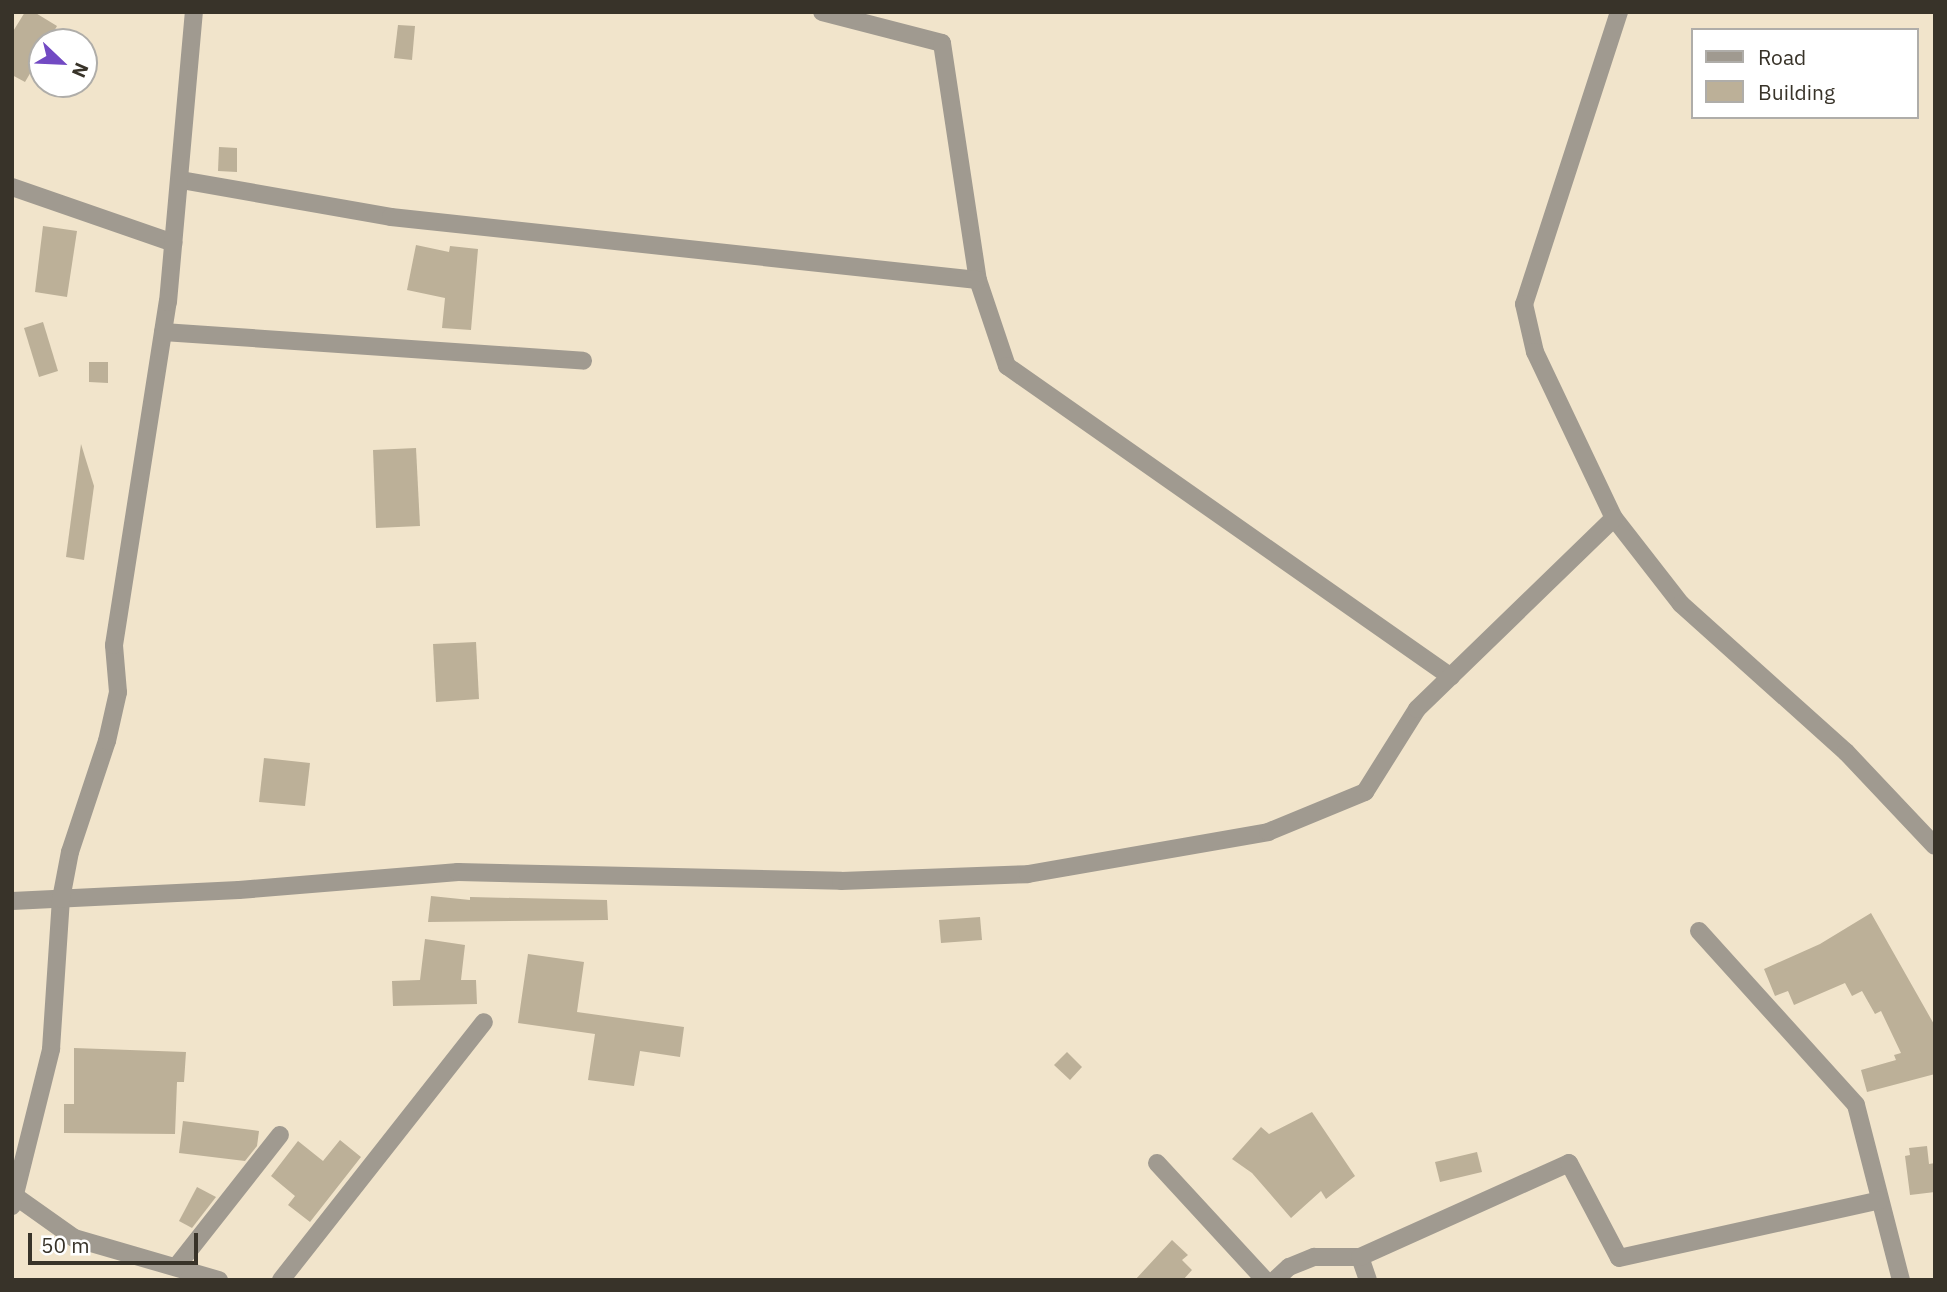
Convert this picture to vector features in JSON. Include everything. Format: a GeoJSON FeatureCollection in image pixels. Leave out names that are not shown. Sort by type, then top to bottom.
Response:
{"type":"FeatureCollection","features":[{"type":"Feature","properties":{"kind":"street"},"geometry":{"type":"LineString","coordinates":[[194,12],[186,70],[181,180],[163,332],[114,645],[118,692],[114,715],[70,852],[61,900],[51,1049],[21,1158],[14,1201],[74,1238],[219,1280]]}},
{"type":"Feature","properties":{"kind":"street"},"geometry":{"type":"LineString","coordinates":[[822,12],[942,43],[978,281],[1007,366],[1451,677]]}},
{"type":"Feature","properties":{"kind":"street"},"geometry":{"type":"LineString","coordinates":[[1619,12],[1524,304],[1535,352],[1614,518],[1681,604],[1846,752],[1935,846]]}},
{"type":"Feature","properties":{"kind":"street"},"geometry":{"type":"LineString","coordinates":[[181,180],[391,217],[978,281]]}},
{"type":"Feature","properties":{"kind":"street"},"geometry":{"type":"LineString","coordinates":[[12,187],[174,243]]}},
{"type":"Feature","properties":{"kind":"street"},"geometry":{"type":"LineString","coordinates":[[163,332],[583,361]]}},
{"type":"Feature","properties":{"kind":"street"},"geometry":{"type":"LineString","coordinates":[[12,901],[61,900],[458,872],[841,881],[1028,874],[1114,862],[1268,832],[1365,792],[1417,709],[1614,518]]}},
{"type":"Feature","properties":{"kind":"street"},"geometry":{"type":"LineString","coordinates":[[1699,931],[1856,1105],[1901,1280]]}},
{"type":"Feature","properties":{"kind":"street"},"geometry":{"type":"LineString","coordinates":[[281,1280],[484,1022]]}},
{"type":"Feature","properties":{"kind":"street"},"geometry":{"type":"LineString","coordinates":[[176,1267],[280,1135]]}},
{"type":"Feature","properties":{"kind":"street"},"geometry":{"type":"LineString","coordinates":[[1157,1163],[1265,1280]]}},
{"type":"Feature","properties":{"kind":"street"},"geometry":{"type":"LineString","coordinates":[[1275,1280],[1289,1266],[1314,1256],[1360,1257],[1569,1163],[1619,1258],[1880,1200]]}},
{"type":"Feature","properties":{"kind":"street"},"geometry":{"type":"LineString","coordinates":[[1360,1257],[1368,1280]]}},
{"type":"Feature","properties":{"kind":"building"},"geometry":{"type":"Polygon","coordinates":[[[25,12],[34,12],[57,26],[28,28],[28,77],[25,82],[12,75],[12,33],[25,12]]]}},
{"type":"Feature","properties":{"kind":"building"},"geometry":{"type":"Polygon","coordinates":[[[398,25],[415,26],[412,60],[394,58],[398,25]]]}},
{"type":"Feature","properties":{"kind":"building"},"geometry":{"type":"Polygon","coordinates":[[[219,147],[237,148],[237,172],[218,171],[219,147]]]}},
{"type":"Feature","properties":{"kind":"building"},"geometry":{"type":"Polygon","coordinates":[[[43,226],[77,231],[67,297],[35,292],[43,226]]]}},
{"type":"Feature","properties":{"kind":"building"},"geometry":{"type":"Polygon","coordinates":[[[416,245],[449,252],[450,246],[478,249],[471,330],[442,328],[445,298],[407,290],[416,245]]]}},
{"type":"Feature","properties":{"kind":"building"},"geometry":{"type":"Polygon","coordinates":[[[43,322],[58,371],[39,377],[24,328],[43,322]]]}},
{"type":"Feature","properties":{"kind":"building"},"geometry":{"type":"Polygon","coordinates":[[[89,362],[108,362],[108,383],[89,382],[89,362]]]}},
{"type":"Feature","properties":{"kind":"building"},"geometry":{"type":"Polygon","coordinates":[[[81,444],[94,486],[84,560],[66,557],[81,444]]]}},
{"type":"Feature","properties":{"kind":"building"},"geometry":{"type":"Polygon","coordinates":[[[416,448],[420,526],[376,528],[373,450],[416,448]]]}},
{"type":"Feature","properties":{"kind":"building"},"geometry":{"type":"Polygon","coordinates":[[[476,642],[479,699],[436,702],[433,644],[476,642]]]}},
{"type":"Feature","properties":{"kind":"building"},"geometry":{"type":"Polygon","coordinates":[[[264,758],[310,763],[305,806],[259,802],[264,758]]]}},
{"type":"Feature","properties":{"kind":"building"},"geometry":{"type":"Polygon","coordinates":[[[431,896],[470,900],[470,897],[607,900],[608,920],[428,922],[431,896]]]}},
{"type":"Feature","properties":{"kind":"building"},"geometry":{"type":"Polygon","coordinates":[[[1871,913],[1935,1026],[1935,1074],[1867,1092],[1861,1070],[1896,1060],[1894,1055],[1901,1053],[1881,1011],[1875,1014],[1862,991],[1852,996],[1845,983],[1794,1005],[1788,991],[1775,996],[1764,969],[1820,944],[1871,913]]]}},
{"type":"Feature","properties":{"kind":"building"},"geometry":{"type":"Polygon","coordinates":[[[980,917],[982,940],[941,943],[939,920],[980,917]]]}},
{"type":"Feature","properties":{"kind":"building"},"geometry":{"type":"Polygon","coordinates":[[[425,939],[465,945],[461,980],[476,980],[477,1004],[393,1006],[392,981],[420,980],[425,939]]]}},
{"type":"Feature","properties":{"kind":"building"},"geometry":{"type":"Polygon","coordinates":[[[528,954],[584,962],[577,1012],[684,1027],[680,1057],[640,1051],[634,1086],[588,1080],[595,1034],[518,1023],[528,954]]]}},
{"type":"Feature","properties":{"kind":"building"},"geometry":{"type":"Polygon","coordinates":[[[74,1048],[186,1052],[184,1082],[177,1082],[175,1134],[64,1133],[64,1104],[74,1104],[74,1048]]]}},
{"type":"Feature","properties":{"kind":"building"},"geometry":{"type":"Polygon","coordinates":[[[1067,1052],[1082,1067],[1070,1080],[1054,1065],[1067,1052]]]}},
{"type":"Feature","properties":{"kind":"building"},"geometry":{"type":"Polygon","coordinates":[[[1312,1112],[1355,1176],[1326,1199],[1321,1191],[1291,1218],[1252,1173],[1232,1159],[1261,1127],[1269,1134],[1312,1112]]]}},
{"type":"Feature","properties":{"kind":"building"},"geometry":{"type":"Polygon","coordinates":[[[183,1121],[259,1131],[257,1146],[245,1161],[179,1153],[183,1121]]]}},
{"type":"Feature","properties":{"kind":"building"},"geometry":{"type":"Polygon","coordinates":[[[340,1140],[361,1157],[310,1222],[288,1205],[295,1196],[271,1176],[298,1141],[323,1161],[340,1140]]]}},
{"type":"Feature","properties":{"kind":"building"},"geometry":{"type":"Polygon","coordinates":[[[1927,1146],[1929,1164],[1935,1163],[1935,1192],[1910,1195],[1905,1156],[1910,1155],[1909,1148],[1927,1146]]]}},
{"type":"Feature","properties":{"kind":"building"},"geometry":{"type":"Polygon","coordinates":[[[1477,1152],[1482,1172],[1440,1182],[1435,1162],[1477,1152]]]}},
{"type":"Feature","properties":{"kind":"building"},"geometry":{"type":"Polygon","coordinates":[[[197,1187],[216,1197],[192,1228],[179,1221],[197,1187]]]}},
{"type":"Feature","properties":{"kind":"building"},"geometry":{"type":"Polygon","coordinates":[[[1172,1240],[1188,1255],[1182,1260],[1192,1270],[1183,1280],[1135,1280],[1172,1240]]]}}]}
